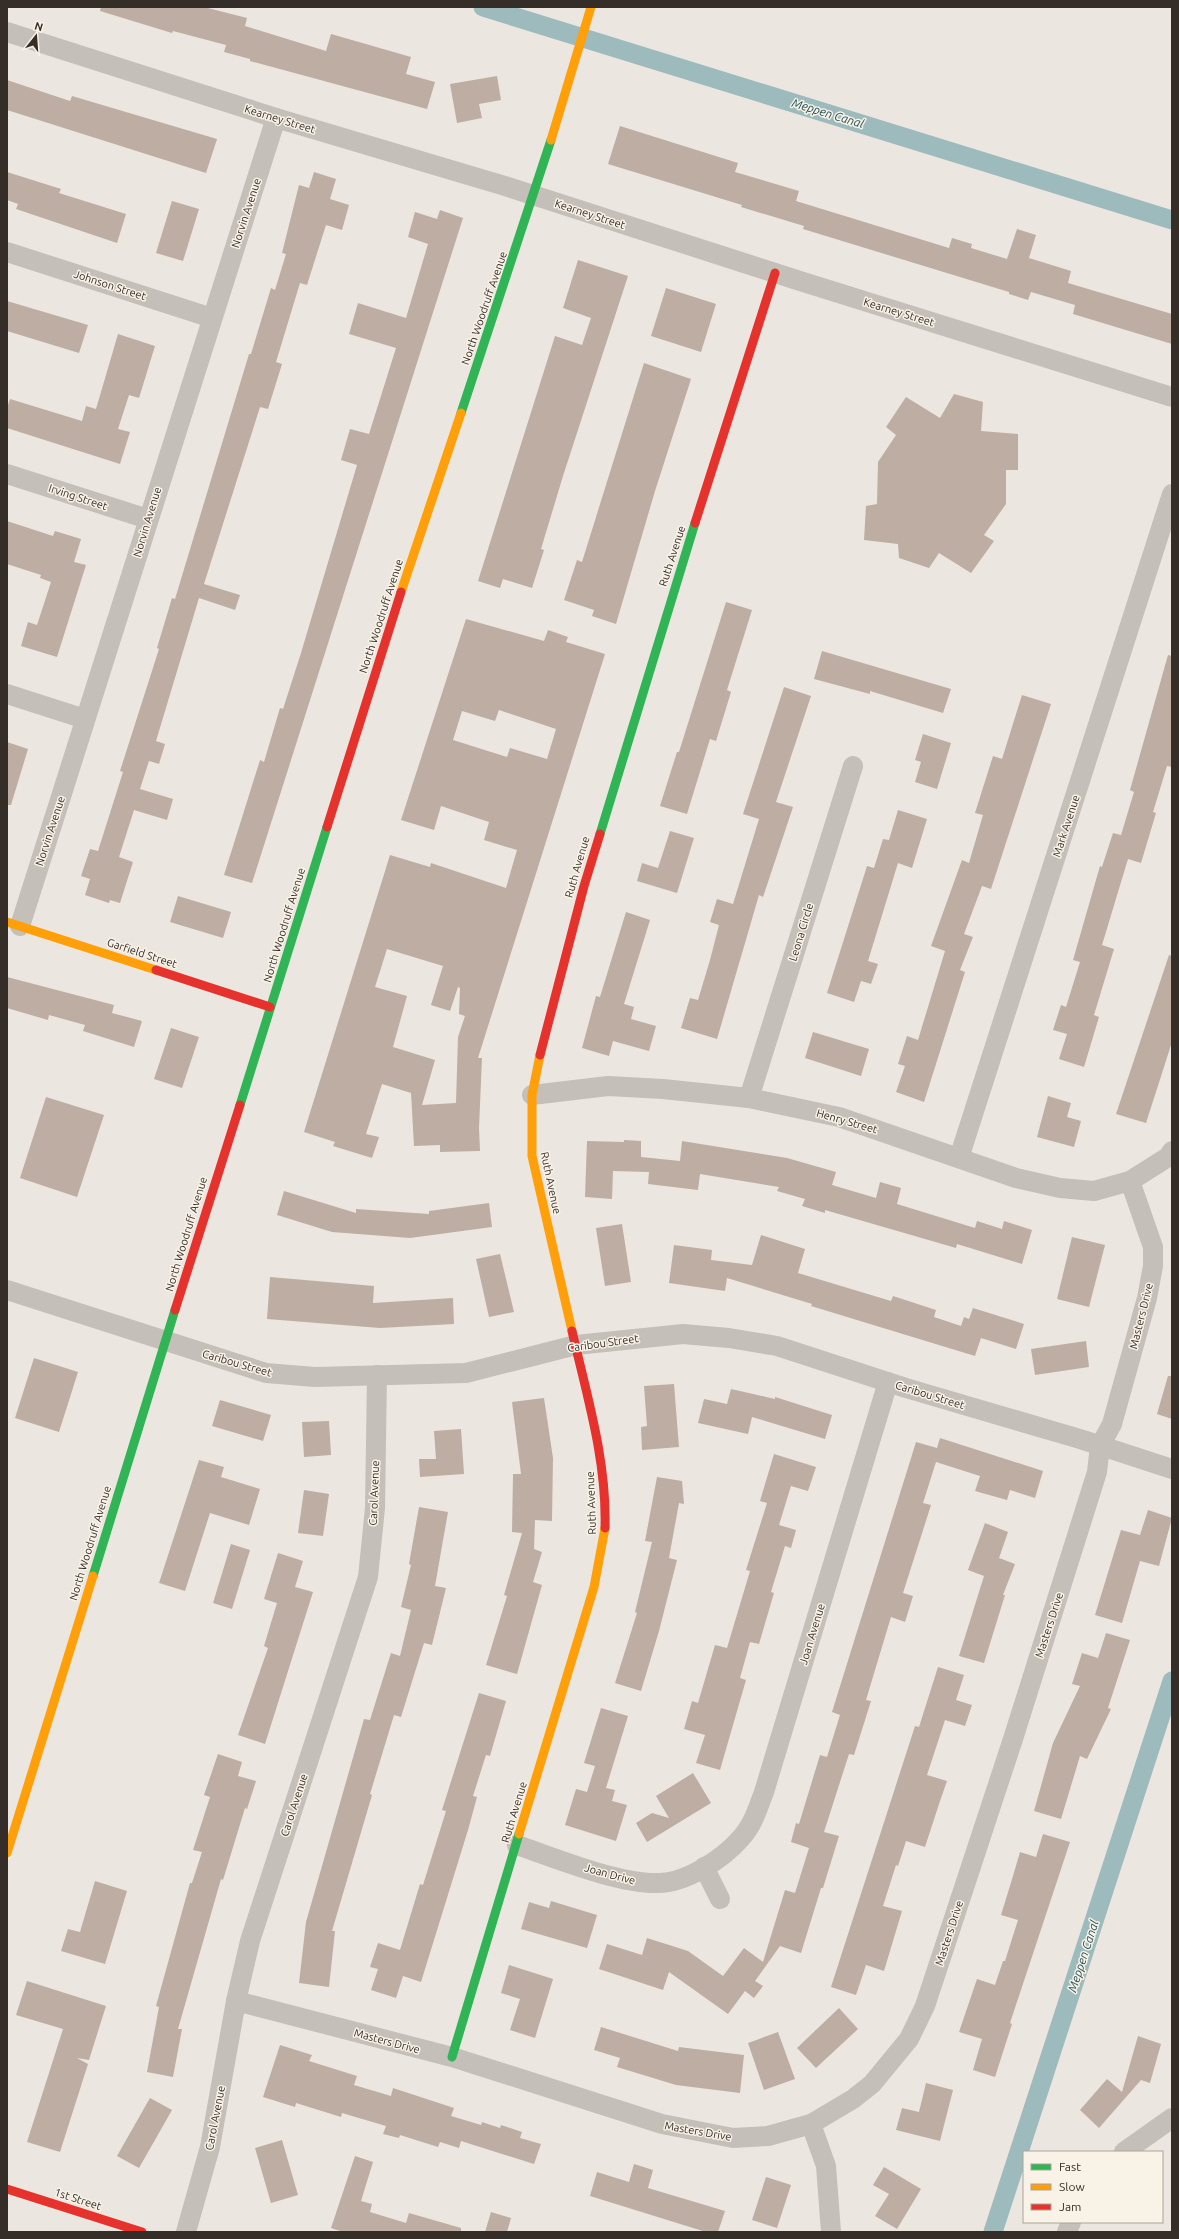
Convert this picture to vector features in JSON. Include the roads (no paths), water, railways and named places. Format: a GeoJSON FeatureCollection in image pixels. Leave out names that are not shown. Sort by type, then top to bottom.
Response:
{"type":"FeatureCollection","features":[{"type":"Feature","properties":{"kind":"street","name":"North Woodruff Avenue"},"geometry":{"type":"LineString","coordinates":[[7,1853],[165,1342],[405,579],[534,196],[590,11]]}},
{"type":"Feature","properties":{"kind":"street","name":"Kearney Street"},"geometry":{"type":"LineString","coordinates":[[7,32],[276,118],[501,184],[534,196],[775,273],[1172,397]]}},
{"type":"Feature","properties":{"kind":"street","name":"Norvin Avenue"},"geometry":{"type":"LineString","coordinates":[[14,924],[85,719],[276,118]]}},
{"type":"Feature","properties":{"kind":"street","name":"Johnson Street"},"geometry":{"type":"LineString","coordinates":[[7,252],[212,318]]}},
{"type":"Feature","properties":{"kind":"street","name":"Ruth Avenue"},"geometry":{"type":"LineString","coordinates":[[452,2058],[594,1587],[605,1537],[606,1500],[602,1461],[532,1156],[532,1095],[543,1039],[584,886],[668,609],[775,273]]}},
{"type":"Feature","properties":{"kind":"street","name":"Irving Street"},"geometry":{"type":"LineString","coordinates":[[7,474],[148,519]]}},
{"type":"Feature","properties":{"kind":"street","name":"Mark Avenue"},"geometry":{"type":"LineString","coordinates":[[959,1158],[1172,494]]}},
{"type":"Feature","properties":{"kind":"street"},"geometry":{"type":"LineString","coordinates":[[7,694],[85,719]]}},
{"type":"Feature","properties":{"kind":"street","name":"Leona Circle"},"geometry":{"type":"LineString","coordinates":[[748,1098],[853,766]]}},
{"type":"Feature","properties":{"kind":"street","name":"Garfield Street"},"geometry":{"type":"LineString","coordinates":[[14,924],[270,1007]]}},
{"type":"Feature","properties":{"kind":"street","name":"Henry Street"},"geometry":{"type":"LineString","coordinates":[[532,1095],[608,1086],[663,1088],[748,1098],[840,1116],[1016,1178],[1060,1188],[1094,1191],[1130,1181]]}},
{"type":"Feature","properties":{"kind":"street"},"geometry":{"type":"LineString","coordinates":[[1130,1181],[1168,1157],[1172,1151]]}},
{"type":"Feature","properties":{"kind":"street","name":"Masters Drive"},"geometry":{"type":"LineString","coordinates":[[236,2001],[452,2058],[662,2124],[733,2138],[768,2136],[811,2124],[853,2099],[872,2084],[909,2040],[925,2006],[1015,1732],[1095,1480],[1100,1446],[1112,1424],[1147,1298],[1152,1266],[1153,1247],[1130,1181]]}},
{"type":"Feature","properties":{"kind":"street","name":"Caribou Street"},"geometry":{"type":"LineString","coordinates":[[7,1290],[165,1342],[266,1373],[315,1377],[466,1373],[576,1345],[683,1334],[729,1338],[777,1346],[888,1382],[1172,1469]]}},
{"type":"Feature","properties":{"kind":"street","name":"Carol Avenue"},"geometry":{"type":"LineString","coordinates":[[186,2232],[210,2147],[236,2001],[250,1941],[368,1577],[375,1508],[377,1376]]}},
{"type":"Feature","properties":{"kind":"street","name":"Joan Avenue"},"geometry":{"type":"LineString","coordinates":[[704,1868],[741,1838],[754,1818],[764,1792],[888,1382]]}},
{"type":"Feature","properties":{"kind":"street","name":"Joan Drive"},"geometry":{"type":"LineString","coordinates":[[517,1845],[601,1873],[638,1882],[658,1884],[684,1878],[704,1868]]}},
{"type":"Feature","properties":{"kind":"street"},"geometry":{"type":"LineString","coordinates":[[704,1868],[720,1900]]}},
{"type":"Feature","properties":{"kind":"street"},"geometry":{"type":"LineString","coordinates":[[1125,2151],[1172,2118]]}},
{"type":"Feature","properties":{"kind":"street"},"geometry":{"type":"LineString","coordinates":[[811,2124],[826,2166],[831,2232]]}},
{"type":"Feature","properties":{"kind":"street","name":"1st Street"},"geometry":{"type":"LineString","coordinates":[[7,2189],[142,2232]]}},
{"type":"Feature","properties":{"kind":"waterway","name":"Meppen Canal"},"geometry":{"type":"LineString","coordinates":[[483,7],[1172,220]]}},
{"type":"Feature","properties":{"kind":"waterway","name":"Meppen Canal"},"geometry":{"type":"LineString","coordinates":[[993,2232],[1172,1681]]}}]}
